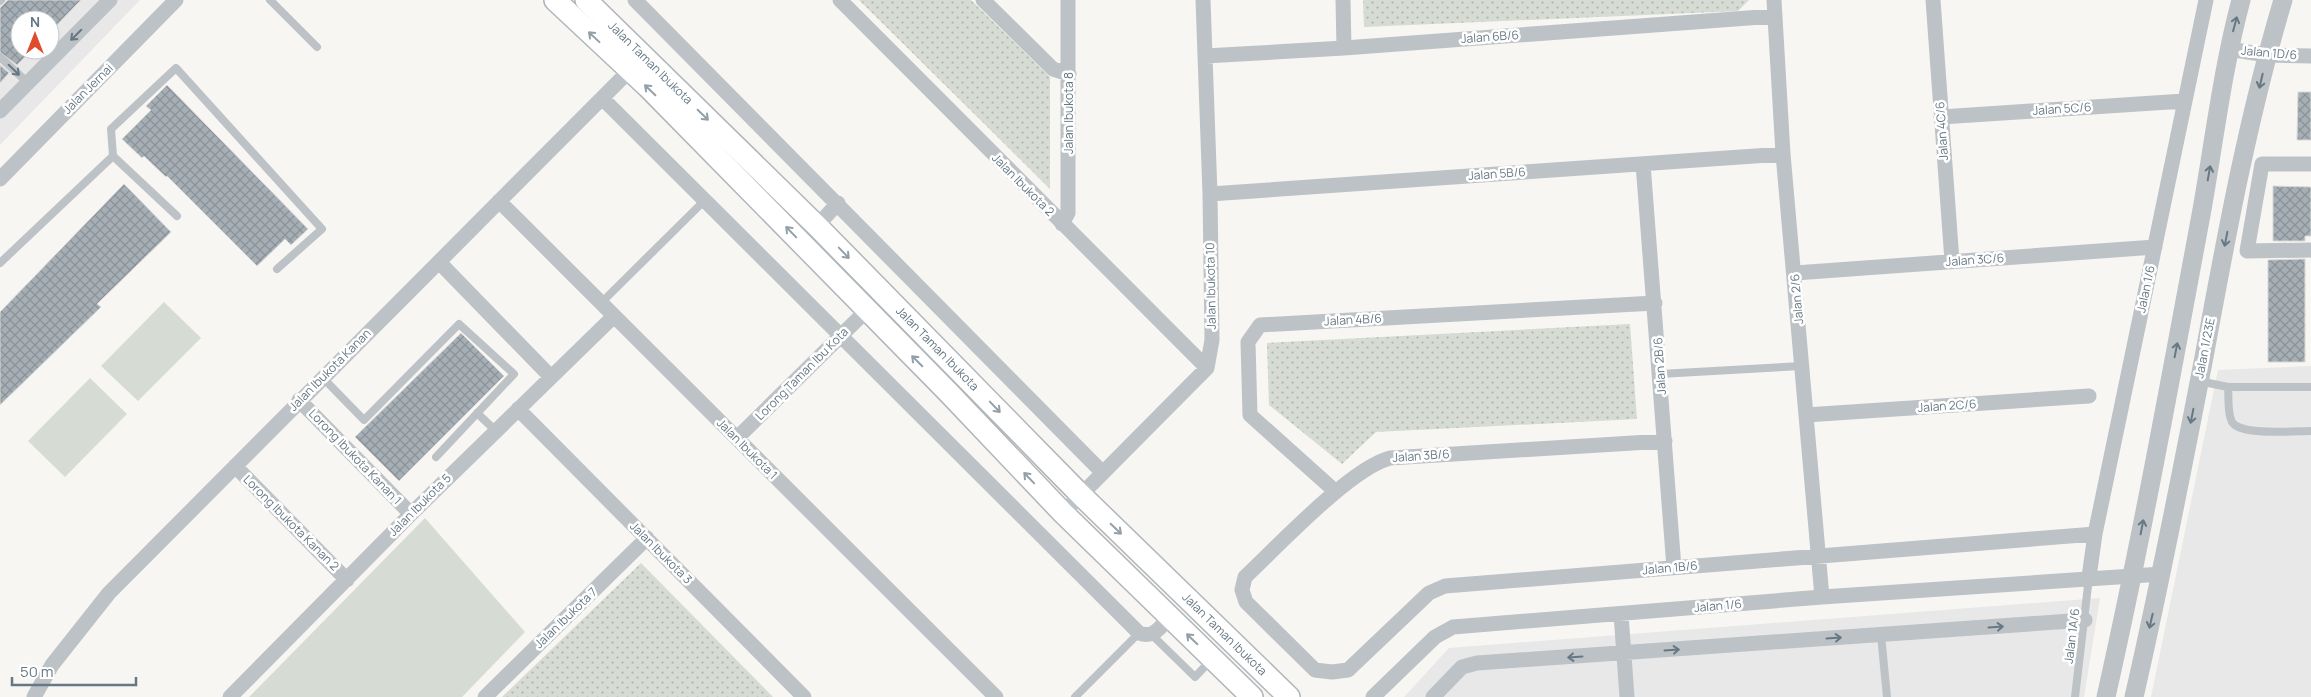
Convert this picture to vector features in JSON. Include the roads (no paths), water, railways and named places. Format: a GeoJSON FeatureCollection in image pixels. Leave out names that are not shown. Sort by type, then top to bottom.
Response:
{"type":"FeatureCollection","features":[{"type":"Feature","properties":{"kind":"main road","name":"Jalan Taman Ibukota"},"geometry":{"type":"LineString","coordinates":[[555,0],[636,63],[817,226],[1081,495],[1289,697]]}},
{"type":"Feature","properties":{"kind":"main road","name":"Jalan Taman Ibukota"},"geometry":{"type":"LineString","coordinates":[[586,0],[636,63],[867,310],[1063,513],[1252,697]]}},
{"type":"Feature","properties":{"kind":"street"},"geometry":{"type":"LineString","coordinates":[[0,111],[110,0]]}},
{"type":"Feature","properties":{"kind":"street","name":"Jalan Jernai"},"geometry":{"type":"LineString","coordinates":[[0,179],[176,0]]}},
{"type":"Feature","properties":{"kind":"street"},"geometry":{"type":"LineString","coordinates":[[635,0],[1103,472]]}},
{"type":"Feature","properties":{"kind":"street","name":"Jalan Ibukota 2"},"geometry":{"type":"LineString","coordinates":[[840,0],[1207,368]]}},
{"type":"Feature","properties":{"kind":"street"},"geometry":{"type":"LineString","coordinates":[[983,0],[1053,69],[1069,74]]}},
{"type":"Feature","properties":{"kind":"street","name":"Jalan Ibukota 8"},"geometry":{"type":"LineString","coordinates":[[1062,224],[1068,213],[1068,0]]}},
{"type":"Feature","properties":{"kind":"street","name":"Jalan Ibukota 10"},"geometry":{"type":"LineString","coordinates":[[1203,0],[1210,194],[1212,340],[1207,368]]}},
{"type":"Feature","properties":{"kind":"street"},"geometry":{"type":"LineString","coordinates":[[1343,0],[1344,48]]}},
{"type":"Feature","properties":{"kind":"street","name":"Jalan 2/6"},"geometry":{"type":"LineString","coordinates":[[1774,0],[1783,154],[1795,273],[1822,597]]}},
{"type":"Feature","properties":{"kind":"street","name":"Jalan 4C/6"},"geometry":{"type":"LineString","coordinates":[[1932,0],[1952,261]]}},
{"type":"Feature","properties":{"kind":"street","name":"Jalan 1/6"},"geometry":{"type":"LineString","coordinates":[[2089,578],[2095,534],[2206,0]]}},
{"type":"Feature","properties":{"kind":"street"},"geometry":{"type":"LineString","coordinates":[[2106,697],[2133,575],[2206,187],[2228,48],[2241,0]]}},
{"type":"Feature","properties":{"kind":"street","name":"Jalan 1/23E"},"geometry":{"type":"LineString","coordinates":[[2134,697],[2162,574],[2236,185],[2266,55],[2283,0]]}},
{"type":"Feature","properties":{"kind":"street","name":"Jalan 6B/6"},"geometry":{"type":"LineString","coordinates":[[1205,56],[1344,48],[1775,16]]}},
{"type":"Feature","properties":{"kind":"street","name":"Jalan 1D/6"},"geometry":{"type":"LineString","coordinates":[[2228,48],[2266,55],[2311,56]]}},
{"type":"Feature","properties":{"kind":"street","name":"Jalan Ibukota Kanan"},"geometry":{"type":"LineString","coordinates":[[34,697],[52,665],[109,593],[636,63]]}},
{"type":"Feature","properties":{"kind":"street"},"geometry":{"type":"LineString","coordinates":[[602,98],[841,336],[1146,634],[1170,617]]}},
{"type":"Feature","properties":{"kind":"street","name":"Jalan 5C/6"},"geometry":{"type":"LineString","coordinates":[[1941,117],[2184,101]]}},
{"type":"Feature","properties":{"kind":"street","name":"Jalan 5B/6"},"geometry":{"type":"LineString","coordinates":[[1210,194],[1783,154]]}},
{"type":"Feature","properties":{"kind":"street","name":"Jalan 2B/6"},"geometry":{"type":"LineString","coordinates":[[1643,164],[1674,568]]}},
{"type":"Feature","properties":{"kind":"street"},"geometry":{"type":"LineString","coordinates":[[2311,164],[2262,164],[2247,251],[2311,250]]}},
{"type":"Feature","properties":{"kind":"street","name":"Jalan Ibukota 1"},"geometry":{"type":"LineString","coordinates":[[499,201],[996,697]]}},
{"type":"Feature","properties":{"kind":"street"},"geometry":{"type":"LineString","coordinates":[[817,226],[838,203]]}},
{"type":"Feature","properties":{"kind":"street","name":"Jalan 3C/6"},"geometry":{"type":"LineString","coordinates":[[1795,273],[2155,247]]}},
{"type":"Feature","properties":{"kind":"street"},"geometry":{"type":"LineString","coordinates":[[438,262],[550,376]]}},
{"type":"Feature","properties":{"kind":"street","name":"Jalan 4B/6"},"geometry":{"type":"LineString","coordinates":[[1336,492],[1250,415],[1248,342],[1260,325],[1655,303]]}},
{"type":"Feature","properties":{"kind":"street","name":"Lorong Taman Ibu Kota"},"geometry":{"type":"LineString","coordinates":[[737,438],[867,310]]}},
{"type":"Feature","properties":{"kind":"street","name":"Jalan Ibukota 5"},"geometry":{"type":"LineString","coordinates":[[230,697],[550,376],[614,316]]}},
{"type":"Feature","properties":{"kind":"street"},"geometry":{"type":"LineString","coordinates":[[1063,513],[1207,368]]}},
{"type":"Feature","properties":{"kind":"street","name":"Jalan 2C/6"},"geometry":{"type":"LineString","coordinates":[[1806,414],[2089,396]]}},
{"type":"Feature","properties":{"kind":"street","name":"Lorong Ibukota Kanan 1"},"geometry":{"type":"LineString","coordinates":[[299,400],[411,514]]}},
{"type":"Feature","properties":{"kind":"street","name":"Jalan Ibukota 3"},"geometry":{"type":"LineString","coordinates":[[518,409],[804,697]]}},
{"type":"Feature","properties":{"kind":"street","name":"Jalan 3B/6"},"geometry":{"type":"LineString","coordinates":[[1287,644],[1246,602],[1242,590],[1245,577],[1336,492],[1379,461],[1390,458],[1665,441]]}},
{"type":"Feature","properties":{"kind":"street","name":"Lorong Ibukota Kanan 2"},"geometry":{"type":"LineString","coordinates":[[235,466],[347,580]]}},
{"type":"Feature","properties":{"kind":"street","name":"Jalan 1B/6"},"geometry":{"type":"LineString","coordinates":[[1287,644],[1315,670],[1332,672],[1348,670],[1429,593],[1445,586],[2095,534]]}},
{"type":"Feature","properties":{"kind":"street","name":"Jalan Ibukota 7"},"geometry":{"type":"LineString","coordinates":[[486,697],[647,538]]}},
{"type":"Feature","properties":{"kind":"street","name":"Jalan 1/6"},"geometry":{"type":"LineString","coordinates":[[1373,697],[1435,637],[1453,627],[1822,597],[2162,574]]}},
{"type":"Feature","properties":{"kind":"street"},"geometry":{"type":"LineString","coordinates":[[1621,614],[1626,697]]}},
{"type":"Feature","properties":{"kind":"street"},"geometry":{"type":"LineString","coordinates":[[1432,697],[1462,667],[1477,663],[2086,620]]}},
{"type":"Feature","properties":{"kind":"lane"},"geometry":{"type":"LineString","coordinates":[[270,0],[317,47]]}},
{"type":"Feature","properties":{"kind":"lane"},"geometry":{"type":"LineString","coordinates":[[0,57],[28,83]]}},
{"type":"Feature","properties":{"kind":"lane"},"geometry":{"type":"LineString","coordinates":[[177,216],[113,156],[112,129],[176,68],[322,229],[277,269]]}},
{"type":"Feature","properties":{"kind":"lane"},"geometry":{"type":"LineString","coordinates":[[0,263],[113,156]]}},
{"type":"Feature","properties":{"kind":"lane"},"geometry":{"type":"LineString","coordinates":[[601,302],[705,200]]}},
{"type":"Feature","properties":{"kind":"lane"},"geometry":{"type":"LineString","coordinates":[[322,377],[364,420],[459,324],[514,374],[436,457]]}},
{"type":"Feature","properties":{"kind":"lane"},"geometry":{"type":"LineString","coordinates":[[1660,374],[1802,366]]}},
{"type":"Feature","properties":{"kind":"lane"},"geometry":{"type":"LineString","coordinates":[[2199,381],[2228,387],[2311,387]]}},
{"type":"Feature","properties":{"kind":"lane"},"geometry":{"type":"LineString","coordinates":[[2228,387],[2230,416],[2232,422],[2238,427],[2249,431],[2311,431]]}},
{"type":"Feature","properties":{"kind":"lane"},"geometry":{"type":"LineString","coordinates":[[477,413],[496,431]]}},
{"type":"Feature","properties":{"kind":"lane","name":"Jalan 1A/6"},"geometry":{"type":"LineString","coordinates":[[2075,697],[2086,620],[2089,578]]}},
{"type":"Feature","properties":{"kind":"lane"},"geometry":{"type":"LineString","coordinates":[[1075,697],[1146,634],[1195,677],[1212,659]]}},
{"type":"Feature","properties":{"kind":"lane"},"geometry":{"type":"LineString","coordinates":[[1881,635],[1887,697]]}}]}
